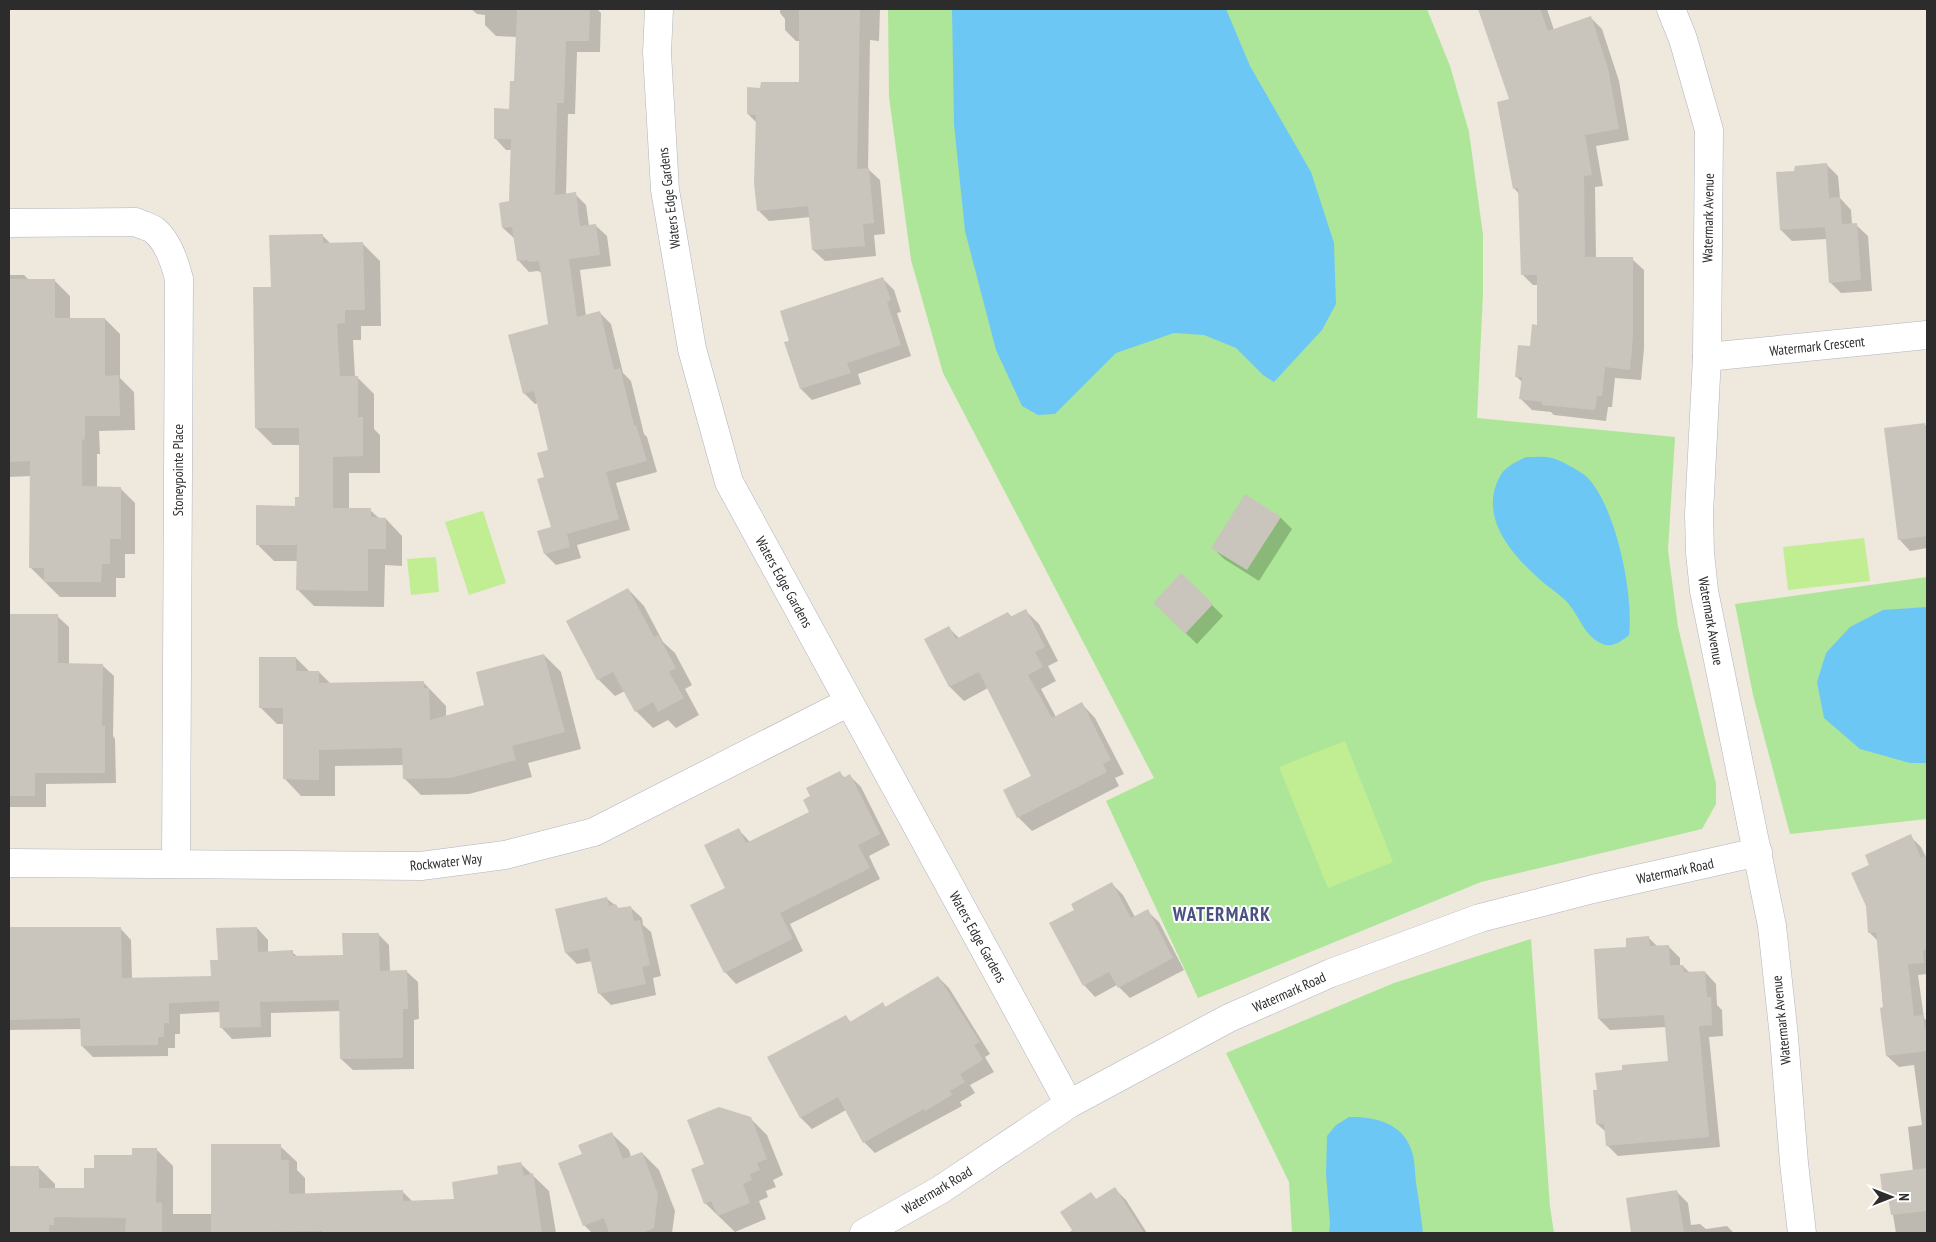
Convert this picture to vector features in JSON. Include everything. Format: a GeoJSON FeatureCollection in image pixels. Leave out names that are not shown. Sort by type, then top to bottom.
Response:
{"type":"FeatureCollection","features":[{"type":"Feature","properties":{"kind":"street","name":"Waters Edge Gardens"},"geometry":{"type":"LineString","coordinates":[[659,9],[657,53],[665,190],[692,349],[729,482],[1069,1104]]}},
{"type":"Feature","properties":{"kind":"street","name":"Watermark Avenue"},"geometry":{"type":"LineString","coordinates":[[1671,9],[1683,39],[1709,130],[1707,357],[1699,514],[1700,553],[1704,591],[1772,926],[1802,1233]]}},
{"type":"Feature","properties":{"kind":"street","name":"Stoneypointe Place"},"geometry":{"type":"LineString","coordinates":[[9,223],[136,222],[154,230],[174,261],[179,280],[176,863]]}},
{"type":"Feature","properties":{"kind":"street","name":"Watermark Crescent"},"geometry":{"type":"LineString","coordinates":[[1707,357],[1927,334]]}},
{"type":"Feature","properties":{"kind":"street","name":"Rockwater Way"},"geometry":{"type":"LineString","coordinates":[[9,863],[421,866],[505,855],[594,832],[849,702]]}},
{"type":"Feature","properties":{"kind":"street","name":"Watermark Road"},"geometry":{"type":"LineString","coordinates":[[864,1233],[940,1190],[1069,1104],[1229,1018],[1331,973],[1480,918],[1593,889],[1758,852]]}},
{"type":"Feature","properties":{"kind":"green space"},"geometry":{"type":"Polygon","coordinates":[[[888,9],[1427,9],[1450,66],[1469,132],[1483,235],[1483,293],[1477,418],[1675,437],[1668,550],[1678,627],[1716,784],[1716,804],[1702,829],[1481,882],[1198,998],[1106,801],[1154,778],[943,373],[911,260],[889,97],[888,9]]]}},
{"type":"Feature","properties":{"kind":"green space"},"geometry":{"type":"Polygon","coordinates":[[[483,511],[506,583],[469,595],[445,522],[483,511]]]}},
{"type":"Feature","properties":{"kind":"green space"},"geometry":{"type":"Polygon","coordinates":[[[1864,538],[1870,581],[1788,590],[1783,547],[1864,538]]]}},
{"type":"Feature","properties":{"kind":"green space"},"geometry":{"type":"Polygon","coordinates":[[[436,557],[439,592],[411,595],[407,559],[436,557]]]}},
{"type":"Feature","properties":{"kind":"green space"},"geometry":{"type":"Polygon","coordinates":[[[1927,577],[1927,819],[1790,834],[1753,695],[1735,604],[1927,577]]]}},
{"type":"Feature","properties":{"kind":"green space"},"geometry":{"type":"Polygon","coordinates":[[[1345,741],[1393,862],[1328,888],[1279,767],[1345,741]]]}},
{"type":"Feature","properties":{"kind":"green space"},"geometry":{"type":"Polygon","coordinates":[[[1531,939],[1550,1207],[1554,1233],[1292,1233],[1289,1182],[1226,1053],[1394,983],[1531,939]]]}},
{"type":"Feature","properties":{"kind":"water"},"geometry":{"type":"Polygon","coordinates":[[[952,9],[1226,9],[1250,66],[1311,172],[1334,243],[1336,304],[1322,330],[1274,382],[1263,375],[1236,348],[1204,335],[1174,333],[1116,353],[1055,414],[1038,415],[1022,406],[996,350],[965,231],[954,124],[952,9]]]}},
{"type":"Feature","properties":{"kind":"water"},"geometry":{"type":"Polygon","coordinates":[[[1526,457],[1552,458],[1580,472],[1586,476],[1597,490],[1606,507],[1621,551],[1629,597],[1629,635],[1618,643],[1606,645],[1592,638],[1566,601],[1527,568],[1511,549],[1498,528],[1493,504],[1496,485],[1505,470],[1526,457]]]}},
{"type":"Feature","properties":{"kind":"water"},"geometry":{"type":"Polygon","coordinates":[[[1927,607],[1927,763],[1910,763],[1860,749],[1824,718],[1817,682],[1826,653],[1850,627],[1883,610],[1927,607]]]}},
{"type":"Feature","properties":{"kind":"water"},"geometry":{"type":"Polygon","coordinates":[[[1349,1117],[1368,1118],[1387,1123],[1402,1134],[1408,1142],[1414,1159],[1423,1233],[1329,1233],[1330,1223],[1326,1174],[1327,1136],[1336,1125],[1349,1117]]]}},
{"type":"Feature","properties":{"kind":"building"},"geometry":{"type":"Polygon","coordinates":[[[517,9],[590,9],[589,41],[566,41],[564,103],[557,103],[555,195],[576,192],[580,226],[596,224],[600,255],[569,259],[577,317],[600,311],[614,370],[620,368],[634,425],[636,425],[647,461],[606,472],[619,519],[567,534],[570,547],[544,554],[537,531],[551,527],[537,479],[544,477],[537,453],[548,450],[534,391],[523,394],[508,335],[548,324],[539,261],[517,261],[512,227],[502,228],[499,203],[509,201],[511,139],[494,139],[494,108],[509,109],[510,81],[514,81],[517,9]]]}},
{"type":"Feature","properties":{"kind":"building"},"geometry":{"type":"Polygon","coordinates":[[[799,9],[860,9],[857,169],[869,168],[874,223],[863,224],[865,246],[812,250],[808,206],[757,211],[754,183],[756,115],[747,114],[747,87],[760,88],[761,82],[799,82],[799,9]]]}},
{"type":"Feature","properties":{"kind":"building"},"geometry":{"type":"Polygon","coordinates":[[[1478,9],[1540,9],[1548,31],[1591,16],[1608,68],[1619,129],[1585,135],[1592,175],[1584,176],[1585,257],[1633,257],[1633,337],[1630,370],[1605,367],[1602,396],[1597,396],[1595,410],[1542,405],[1542,402],[1519,399],[1522,377],[1515,377],[1518,345],[1530,346],[1532,324],[1537,325],[1537,275],[1521,275],[1518,188],[1513,189],[1497,102],[1509,99],[1478,9]]]}},
{"type":"Feature","properties":{"kind":"building"},"geometry":{"type":"Polygon","coordinates":[[[1827,163],[1829,198],[1840,197],[1842,224],[1857,223],[1861,280],[1829,283],[1825,227],[1780,230],[1776,172],[1794,171],[1795,166],[1827,163]]]}},
{"type":"Feature","properties":{"kind":"building"},"geometry":{"type":"Polygon","coordinates":[[[323,234],[323,243],[363,242],[365,310],[345,310],[345,323],[337,324],[340,376],[358,376],[358,417],[363,417],[363,456],[333,457],[333,508],[371,508],[371,517],[386,518],[386,549],[368,549],[368,591],[296,590],[297,545],[256,545],[256,505],[295,506],[295,497],[299,497],[299,428],[255,428],[253,287],[271,287],[269,235],[323,234]]]}},
{"type":"Feature","properties":{"kind":"building"},"geometry":{"type":"Polygon","coordinates":[[[883,277],[891,300],[887,302],[901,345],[847,363],[851,373],[800,389],[784,342],[789,341],[780,311],[883,277]]]}},
{"type":"Feature","properties":{"kind":"building"},"geometry":{"type":"Polygon","coordinates":[[[9,279],[55,279],[55,318],[105,318],[105,376],[119,375],[120,416],[85,416],[85,439],[82,440],[82,486],[121,487],[121,539],[110,539],[110,564],[102,564],[101,582],[44,582],[44,568],[29,568],[30,461],[9,462],[9,279]]]}},
{"type":"Feature","properties":{"kind":"building"},"geometry":{"type":"Polygon","coordinates":[[[1925,423],[1927,444],[1927,536],[1898,540],[1884,428],[1925,423]]]}},
{"type":"Feature","properties":{"kind":"building"},"geometry":{"type":"Polygon","coordinates":[[[1245,494],[1281,517],[1247,570],[1211,548],[1245,494]]]}},
{"type":"Feature","properties":{"kind":"building"},"geometry":{"type":"Polygon","coordinates":[[[1181,573],[1213,604],[1185,634],[1153,603],[1181,573]]]}},
{"type":"Feature","properties":{"kind":"building"},"geometry":{"type":"Polygon","coordinates":[[[628,588],[654,637],[658,635],[676,668],[669,672],[684,698],[658,712],[653,702],[635,712],[613,672],[597,680],[566,621],[628,588]]]}},
{"type":"Feature","properties":{"kind":"building"},"geometry":{"type":"Polygon","coordinates":[[[1026,609],[1045,647],[1035,652],[1043,667],[1028,675],[1052,718],[1082,702],[1111,760],[1103,764],[1107,772],[1017,818],[1003,790],[1031,776],[979,672],[949,687],[924,639],[949,626],[956,639],[1008,612],[1010,617],[1026,609]]]}},
{"type":"Feature","properties":{"kind":"building"},"geometry":{"type":"Polygon","coordinates":[[[9,614],[58,614],[58,663],[103,664],[102,726],[105,726],[105,773],[35,773],[35,796],[9,796],[9,614]]]}},
{"type":"Feature","properties":{"kind":"building"},"geometry":{"type":"Polygon","coordinates":[[[544,654],[565,732],[512,746],[516,760],[451,778],[403,779],[402,748],[319,750],[319,780],[283,779],[283,708],[259,708],[259,657],[296,657],[296,671],[319,671],[319,683],[424,681],[424,688],[429,688],[430,720],[484,705],[476,672],[544,654]]]}},
{"type":"Feature","properties":{"kind":"building"},"geometry":{"type":"Polygon","coordinates":[[[840,771],[843,778],[850,774],[880,834],[858,845],[870,868],[780,913],[793,939],[724,973],[690,905],[725,888],[704,845],[739,828],[746,843],[809,812],[803,800],[810,796],[806,788],[840,771]]]}},
{"type":"Feature","properties":{"kind":"building"},"geometry":{"type":"Polygon","coordinates":[[[1911,834],[1921,858],[1927,855],[1927,949],[1923,951],[1924,963],[1908,964],[1914,1016],[1923,1015],[1925,1028],[1927,1028],[1927,1051],[1886,1056],[1880,1008],[1883,1007],[1876,932],[1868,933],[1866,906],[1851,873],[1869,865],[1865,855],[1911,834]]]}},
{"type":"Feature","properties":{"kind":"building"},"geometry":{"type":"Polygon","coordinates":[[[1112,882],[1131,918],[1148,909],[1173,958],[1118,988],[1109,972],[1083,986],[1049,923],[1074,910],[1071,904],[1112,882]]]}},
{"type":"Feature","properties":{"kind":"building"},"geometry":{"type":"Polygon","coordinates":[[[607,897],[609,906],[616,904],[618,908],[631,906],[634,921],[640,920],[650,965],[642,967],[646,984],[598,994],[588,948],[565,953],[555,909],[607,897]]]}},
{"type":"Feature","properties":{"kind":"building"},"geometry":{"type":"Polygon","coordinates":[[[9,927],[121,927],[122,978],[211,976],[210,960],[218,960],[216,928],[257,927],[258,952],[293,950],[293,956],[343,955],[342,933],[379,933],[380,971],[407,970],[408,1009],[403,1009],[403,1058],[340,1059],[339,1000],[260,1002],[261,1027],[220,1028],[219,1001],[169,1003],[169,1023],[164,1023],[164,1037],[158,1037],[158,1045],[81,1046],[80,1018],[9,1020],[9,927]]]}},
{"type":"Feature","properties":{"kind":"building"},"geometry":{"type":"Polygon","coordinates":[[[1649,936],[1650,946],[1669,945],[1670,965],[1683,965],[1684,972],[1705,971],[1707,997],[1711,997],[1712,1025],[1699,1026],[1709,1137],[1606,1146],[1604,1124],[1596,1124],[1593,1090],[1597,1090],[1595,1073],[1622,1070],[1622,1065],[1668,1061],[1664,1015],[1598,1019],[1594,949],[1626,947],[1626,938],[1649,936]]]}},
{"type":"Feature","properties":{"kind":"building"},"geometry":{"type":"Polygon","coordinates":[[[938,976],[980,1042],[974,1045],[983,1060],[960,1074],[965,1082],[950,1091],[952,1095],[863,1143],[838,1097],[800,1118],[767,1057],[846,1015],[850,1022],[883,1002],[885,1007],[938,976]]]}},
{"type":"Feature","properties":{"kind":"building"},"geometry":{"type":"Polygon","coordinates":[[[719,1107],[751,1117],[767,1159],[757,1163],[760,1170],[750,1174],[752,1180],[743,1184],[750,1203],[718,1216],[711,1201],[704,1204],[691,1169],[704,1164],[687,1120],[719,1107]]]}},
{"type":"Feature","properties":{"kind":"building"},"geometry":{"type":"Polygon","coordinates":[[[612,1132],[623,1159],[642,1152],[658,1194],[654,1228],[642,1233],[609,1233],[604,1218],[583,1226],[558,1163],[582,1154],[578,1145],[612,1132]]]}},
{"type":"Feature","properties":{"kind":"building"},"geometry":{"type":"Polygon","coordinates":[[[211,1144],[281,1144],[281,1160],[289,1160],[289,1194],[403,1190],[403,1201],[454,1199],[452,1182],[498,1174],[497,1166],[521,1162],[524,1176],[533,1173],[542,1233],[322,1233],[322,1231],[211,1233],[211,1144]]]}},
{"type":"Feature","properties":{"kind":"building"},"geometry":{"type":"Polygon","coordinates":[[[132,1148],[157,1148],[156,1202],[162,1203],[162,1233],[125,1233],[126,1218],[54,1217],[54,1225],[49,1225],[49,1233],[9,1232],[9,1166],[39,1166],[39,1188],[84,1188],[84,1168],[94,1168],[94,1155],[132,1155],[132,1148]]]}},
{"type":"Feature","properties":{"kind":"building"},"geometry":{"type":"Polygon","coordinates":[[[1927,1168],[1927,1211],[1891,1215],[1888,1197],[1883,1197],[1880,1174],[1927,1168]]]}},
{"type":"Feature","properties":{"kind":"building"},"geometry":{"type":"Polygon","coordinates":[[[1115,1187],[1144,1233],[1074,1233],[1060,1212],[1091,1192],[1096,1199],[1115,1187]]]}},
{"type":"Feature","properties":{"kind":"building"},"geometry":{"type":"Polygon","coordinates":[[[1677,1190],[1684,1233],[1631,1233],[1626,1198],[1677,1190]]]}},
{"type":"Feature","properties":{"kind":"district","name":"WATERMARK"},"geometry":{"type":"Point","coordinates":[1222,914]}}]}
